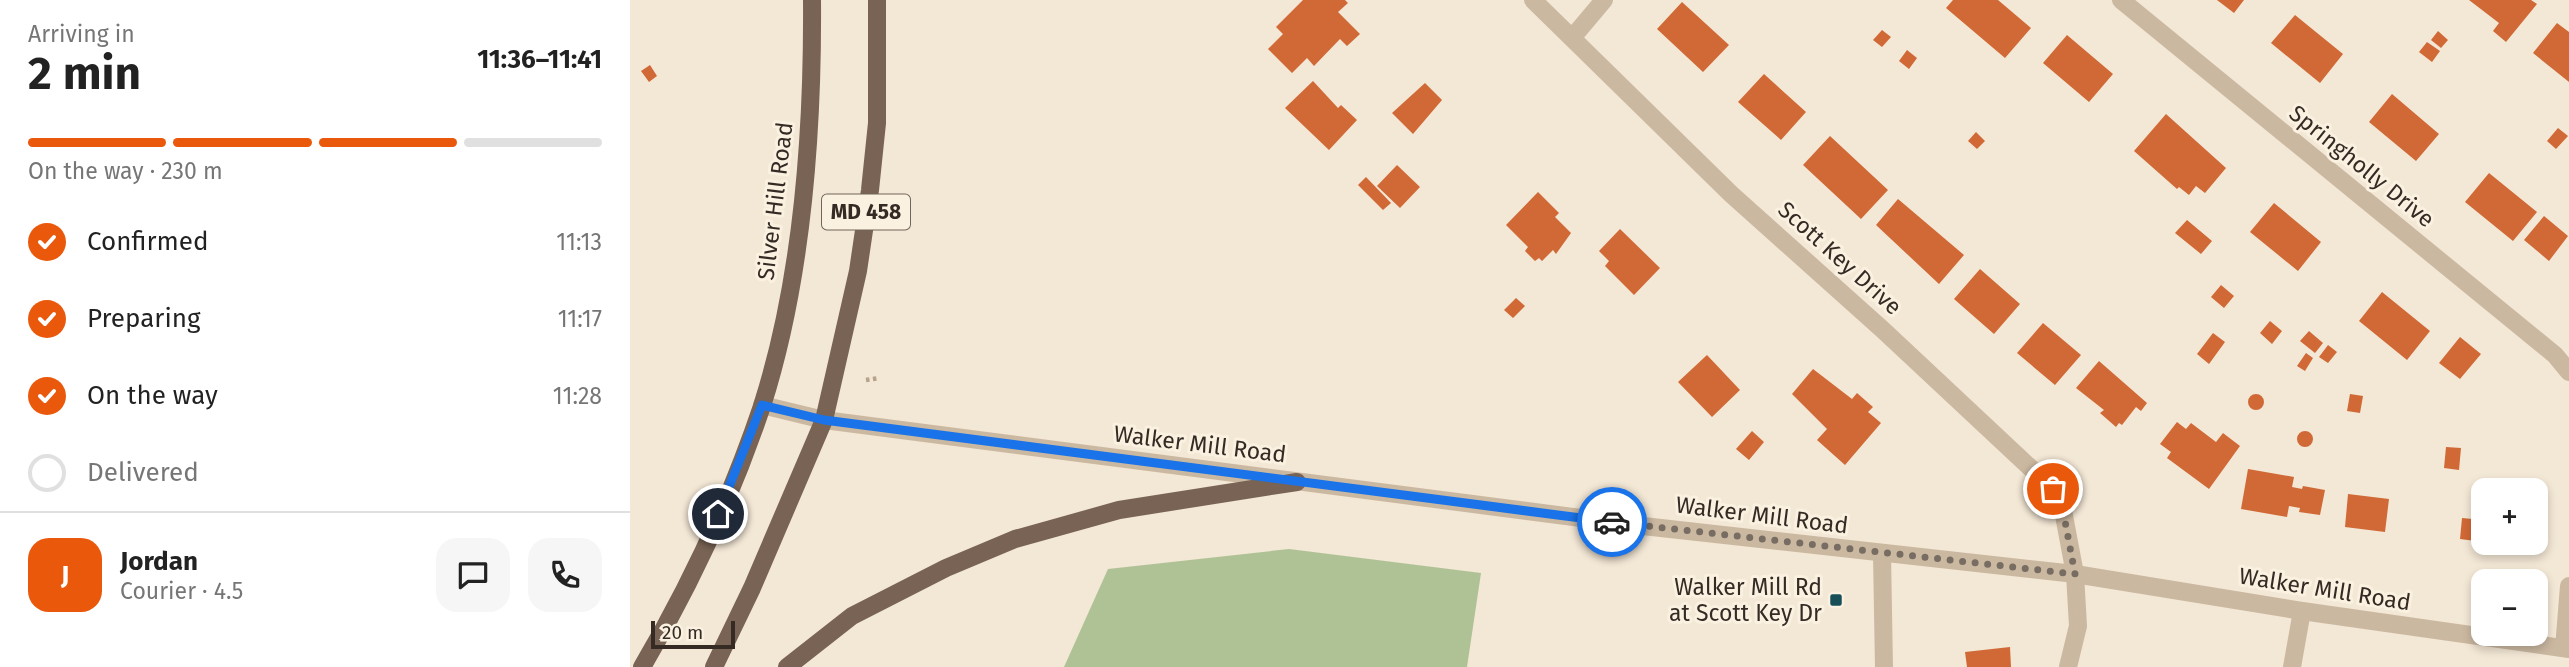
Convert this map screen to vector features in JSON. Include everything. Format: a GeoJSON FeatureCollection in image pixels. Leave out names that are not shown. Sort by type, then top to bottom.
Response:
{"type":"FeatureCollection","features":[{"type":"Feature","properties":{"kind":"main road","name":"Silver Hill Road"},"geometry":{"type":"LineString","coordinates":[[762,405],[792,275],[808,152],[813,94],[812,0]]}},
{"type":"Feature","properties":{"kind":"main road","name":"MD 458"},"geometry":{"type":"LineString","coordinates":[[824,420],[858,271],[870,190],[877,123],[877,0]]}},
{"type":"Feature","properties":{"kind":"main road"},"geometry":{"type":"LineString","coordinates":[[642,667],[700,556],[762,405]]}},
{"type":"Feature","properties":{"kind":"main road"},"geometry":{"type":"LineString","coordinates":[[714,667],[752,588],[824,420]]}},
{"type":"Feature","properties":{"kind":"main road"},"geometry":{"type":"LineString","coordinates":[[787,667],[864,609],[946,568],[1015,539],[1119,510],[1297,482]]}},
{"type":"Feature","properties":{"kind":"street","name":"Scott Key Drive"},"geometry":{"type":"LineString","coordinates":[[1533,0],[1731,194],[1883,330],[2053,489],[2062,505],[2075,574],[2078,626],[2068,667]]}},
{"type":"Feature","properties":{"kind":"street"},"geometry":{"type":"LineString","coordinates":[[1572,38],[1604,0]]}},
{"type":"Feature","properties":{"kind":"street","name":"Springholly Drive"},"geometry":{"type":"LineString","coordinates":[[2121,0],[2555,355],[2569,372]]}},
{"type":"Feature","properties":{"kind":"street","name":"Walker Mill Road"},"geometry":{"type":"LineString","coordinates":[[762,405],[824,420],[1297,482],[1882,554],[2075,574],[2302,611],[2566,649]]}},
{"type":"Feature","properties":{"kind":"street"},"geometry":{"type":"LineString","coordinates":[[1882,554],[1884,667]]}},
{"type":"Feature","properties":{"kind":"street"},"geometry":{"type":"LineString","coordinates":[[2566,649],[2569,586]]}},
{"type":"Feature","properties":{"kind":"street"},"geometry":{"type":"LineString","coordinates":[[2292,667],[2302,611]]}},
{"type":"Feature","properties":{"kind":"path"},"geometry":{"type":"LineString","coordinates":[[866,380],[879,377]]}},
{"type":"Feature","properties":{"kind":"green space"},"geometry":{"type":"Polygon","coordinates":[[[1289,549],[1481,573],[1467,667],[1064,667],[1108,569],[1289,549]]]}},
{"type":"Feature","properties":{"kind":"building"},"geometry":{"type":"Polygon","coordinates":[[[1303,0],[1345,0],[1348,3],[1338,12],[1360,34],[1347,46],[1340,39],[1314,66],[1307,58],[1292,73],[1268,49],[1283,34],[1276,27],[1303,0]]]}},
{"type":"Feature","properties":{"kind":"building"},"geometry":{"type":"Polygon","coordinates":[[[1953,0],[1998,0],[2031,28],[2005,58],[1946,8],[1953,0]]]}},
{"type":"Feature","properties":{"kind":"building"},"geometry":{"type":"Polygon","coordinates":[[[2217,0],[2244,0],[2234,13],[2217,0]]]}},
{"type":"Feature","properties":{"kind":"building"},"geometry":{"type":"Polygon","coordinates":[[[2469,0],[2531,0],[2537,4],[2506,42],[2493,31],[2499,23],[2469,0]]]}},
{"type":"Feature","properties":{"kind":"building"},"geometry":{"type":"Polygon","coordinates":[[[1682,2],[1729,45],[1703,72],[1657,29],[1682,2]]]}},
{"type":"Feature","properties":{"kind":"building"},"geometry":{"type":"Polygon","coordinates":[[[2295,15],[2343,54],[2320,83],[2271,43],[2295,15]]]}},
{"type":"Feature","properties":{"kind":"building"},"geometry":{"type":"Polygon","coordinates":[[[2557,23],[2569,32],[2569,82],[2533,53],[2557,23]]]}},
{"type":"Feature","properties":{"kind":"building"},"geometry":{"type":"Polygon","coordinates":[[[1882,30],[1891,37],[1882,47],[1873,40],[1882,30]]]}},
{"type":"Feature","properties":{"kind":"building"},"geometry":{"type":"Polygon","coordinates":[[[2438,31],[2448,40],[2441,48],[2431,40],[2438,31]]]}},
{"type":"Feature","properties":{"kind":"building"},"geometry":{"type":"Polygon","coordinates":[[[2067,35],[2113,74],[2089,102],[2043,63],[2067,35]]]}},
{"type":"Feature","properties":{"kind":"building"},"geometry":{"type":"Polygon","coordinates":[[[2427,42],[2440,51],[2432,62],[2419,52],[2427,42]]]}},
{"type":"Feature","properties":{"kind":"building"},"geometry":{"type":"Polygon","coordinates":[[[1907,50],[1917,58],[1909,69],[1899,61],[1907,50]]]}},
{"type":"Feature","properties":{"kind":"building"},"geometry":{"type":"Polygon","coordinates":[[[650,65],[657,76],[649,82],[641,71],[650,65]]]}},
{"type":"Feature","properties":{"kind":"building"},"geometry":{"type":"Polygon","coordinates":[[[1764,74],[1806,112],[1781,140],[1738,102],[1764,74]]]}},
{"type":"Feature","properties":{"kind":"building"},"geometry":{"type":"Polygon","coordinates":[[[1313,81],[1338,108],[1341,105],[1357,120],[1329,150],[1285,108],[1313,81]]]}},
{"type":"Feature","properties":{"kind":"building"},"geometry":{"type":"Polygon","coordinates":[[[1425,83],[1442,100],[1413,134],[1392,113],[1425,83]]]}},
{"type":"Feature","properties":{"kind":"building"},"geometry":{"type":"Polygon","coordinates":[[[2392,94],[2439,134],[2416,161],[2369,122],[2392,94]]]}},
{"type":"Feature","properties":{"kind":"building"},"geometry":{"type":"Polygon","coordinates":[[[2166,114],[2226,168],[2205,193],[2196,186],[2189,195],[2179,187],[2177,189],[2134,151],[2166,114]]]}},
{"type":"Feature","properties":{"kind":"building"},"geometry":{"type":"Polygon","coordinates":[[[2558,128],[2568,136],[2556,149],[2547,141],[2558,128]]]}},
{"type":"Feature","properties":{"kind":"building"},"geometry":{"type":"Polygon","coordinates":[[[1976,132],[1985,141],[1977,149],[1968,141],[1976,132]]]}},
{"type":"Feature","properties":{"kind":"building"},"geometry":{"type":"Polygon","coordinates":[[[1830,136],[1888,190],[1861,219],[1803,165],[1830,136]]]}},
{"type":"Feature","properties":{"kind":"building"},"geometry":{"type":"Polygon","coordinates":[[[1397,165],[1420,187],[1400,208],[1377,186],[1397,165]]]}},
{"type":"Feature","properties":{"kind":"building"},"geometry":{"type":"Polygon","coordinates":[[[2489,173],[2537,212],[2513,241],[2465,202],[2489,173]]]}},
{"type":"Feature","properties":{"kind":"building"},"geometry":{"type":"Polygon","coordinates":[[[1366,177],[1391,203],[1383,210],[1358,185],[1366,177]]]}},
{"type":"Feature","properties":{"kind":"building"},"geometry":{"type":"Polygon","coordinates":[[[1538,192],[1559,213],[1555,217],[1571,233],[1556,254],[1553,250],[1542,261],[1539,258],[1535,261],[1525,251],[1528,247],[1506,225],[1538,192]]]}},
{"type":"Feature","properties":{"kind":"building"},"geometry":{"type":"Polygon","coordinates":[[[1898,199],[1964,255],[1939,284],[1876,225],[1898,199]]]}},
{"type":"Feature","properties":{"kind":"building"},"geometry":{"type":"Polygon","coordinates":[[[2274,203],[2321,242],[2298,271],[2250,232],[2274,203]]]}},
{"type":"Feature","properties":{"kind":"building"},"geometry":{"type":"Polygon","coordinates":[[[2544,216],[2568,236],[2549,261],[2524,240],[2544,216]]]}},
{"type":"Feature","properties":{"kind":"building"},"geometry":{"type":"Polygon","coordinates":[[[2187,220],[2212,241],[2201,254],[2175,233],[2187,220]]]}},
{"type":"Feature","properties":{"kind":"building"},"geometry":{"type":"Polygon","coordinates":[[[1620,229],[1660,268],[1634,295],[1605,266],[1609,261],[1599,251],[1620,229]]]}},
{"type":"Feature","properties":{"kind":"building"},"geometry":{"type":"Polygon","coordinates":[[[1980,269],[2020,304],[1994,334],[1954,299],[1980,269]]]}},
{"type":"Feature","properties":{"kind":"building"},"geometry":{"type":"Polygon","coordinates":[[[2221,285],[2234,296],[2224,308],[2211,297],[2221,285]]]}},
{"type":"Feature","properties":{"kind":"building"},"geometry":{"type":"Polygon","coordinates":[[[2382,292],[2430,331],[2407,360],[2359,321],[2382,292]]]}},
{"type":"Feature","properties":{"kind":"building"},"geometry":{"type":"Polygon","coordinates":[[[1516,298],[1525,306],[1513,318],[1504,310],[1516,298]]]}},
{"type":"Feature","properties":{"kind":"building"},"geometry":{"type":"Polygon","coordinates":[[[2270,321],[2282,331],[2272,344],[2260,333],[2270,321]]]}},
{"type":"Feature","properties":{"kind":"building"},"geometry":{"type":"Polygon","coordinates":[[[2043,323],[2081,355],[2055,385],[2017,353],[2043,323]]]}},
{"type":"Feature","properties":{"kind":"building"},"geometry":{"type":"Polygon","coordinates":[[[2309,331],[2323,343],[2315,353],[2300,341],[2309,331]]]}},
{"type":"Feature","properties":{"kind":"building"},"geometry":{"type":"Polygon","coordinates":[[[2213,333],[2225,342],[2209,364],[2197,354],[2213,333]]]}},
{"type":"Feature","properties":{"kind":"building"},"geometry":{"type":"Polygon","coordinates":[[[2460,337],[2481,354],[2460,379],[2439,363],[2460,337]]]}},
{"type":"Feature","properties":{"kind":"building"},"geometry":{"type":"Polygon","coordinates":[[[2328,345],[2337,352],[2328,363],[2319,357],[2328,345]]]}},
{"type":"Feature","properties":{"kind":"building"},"geometry":{"type":"Polygon","coordinates":[[[2306,353],[2313,358],[2305,371],[2297,366],[2306,353]]]}},
{"type":"Feature","properties":{"kind":"building"},"geometry":{"type":"Polygon","coordinates":[[[1707,355],[1740,390],[1712,417],[1678,382],[1707,355]]]}},
{"type":"Feature","properties":{"kind":"building"},"geometry":{"type":"Polygon","coordinates":[[[2099,361],[2147,403],[2141,411],[2136,407],[2122,425],[2119,423],[2116,427],[2100,413],[2104,410],[2076,388],[2099,361]]]}},
{"type":"Feature","properties":{"kind":"building"},"geometry":{"type":"Polygon","coordinates":[[[1813,369],[1852,399],[1857,393],[1873,407],[1868,412],[1881,423],[1845,465],[1817,440],[1827,429],[1792,394],[1813,369]]]}},
{"type":"Feature","properties":{"kind":"building"},"geometry":{"type":"Polygon","coordinates":[[[2256,394],[2264,402],[2256,410],[2248,402],[2256,394]]]}},
{"type":"Feature","properties":{"kind":"building"},"geometry":{"type":"Polygon","coordinates":[[[2350,394],[2363,396],[2360,413],[2347,411],[2350,394]]]}},
{"type":"Feature","properties":{"kind":"building"},"geometry":{"type":"Polygon","coordinates":[[[2177,422],[2186,429],[2191,423],[2216,442],[2223,433],[2240,446],[2209,489],[2167,458],[2171,452],[2160,444],[2177,422]]]}},
{"type":"Feature","properties":{"kind":"building"},"geometry":{"type":"Polygon","coordinates":[[[1752,431],[1764,442],[1749,460],[1736,449],[1752,431]]]}},
{"type":"Feature","properties":{"kind":"building"},"geometry":{"type":"Polygon","coordinates":[[[2305,431],[2311,433],[2311,445],[2305,447],[2299,445],[2297,439],[2299,433],[2305,431]]]}},
{"type":"Feature","properties":{"kind":"building"},"geometry":{"type":"Polygon","coordinates":[[[2446,447],[2461,448],[2459,470],[2444,468],[2446,447]]]}},
{"type":"Feature","properties":{"kind":"building"},"geometry":{"type":"Polygon","coordinates":[[[2248,469],[2294,477],[2292,487],[2325,490],[2320,515],[2299,512],[2300,508],[2289,506],[2287,517],[2241,509],[2248,469]]]}},
{"type":"Feature","properties":{"kind":"building"},"geometry":{"type":"Polygon","coordinates":[[[2348,494],[2389,499],[2385,532],[2345,527],[2348,494]]]}},
{"type":"Feature","properties":{"kind":"building"},"geometry":{"type":"Polygon","coordinates":[[[2462,518],[2471,519],[2471,540],[2460,539],[2462,518]]]}},
{"type":"Feature","properties":{"kind":"building"},"geometry":{"type":"Polygon","coordinates":[[[2010,647],[2011,667],[1967,667],[1965,652],[2010,647]]]}},
{"type":"Feature","properties":{"kind":"way so far"},"geometry":{"type":"LineString","coordinates":[[1612,522],[2075,574],[2062,505],[2053,489]]}},
{"type":"Feature","properties":{"kind":"place","name":"Walker Mill Rd at Scott Key Dr"},"geometry":{"type":"Point","coordinates":[1836,600]}},
{"type":"Feature","properties":{"kind":"route"},"geometry":{"type":"LineString","coordinates":[[718,514],[762,405],[824,420],[1612,522]]}}]}
